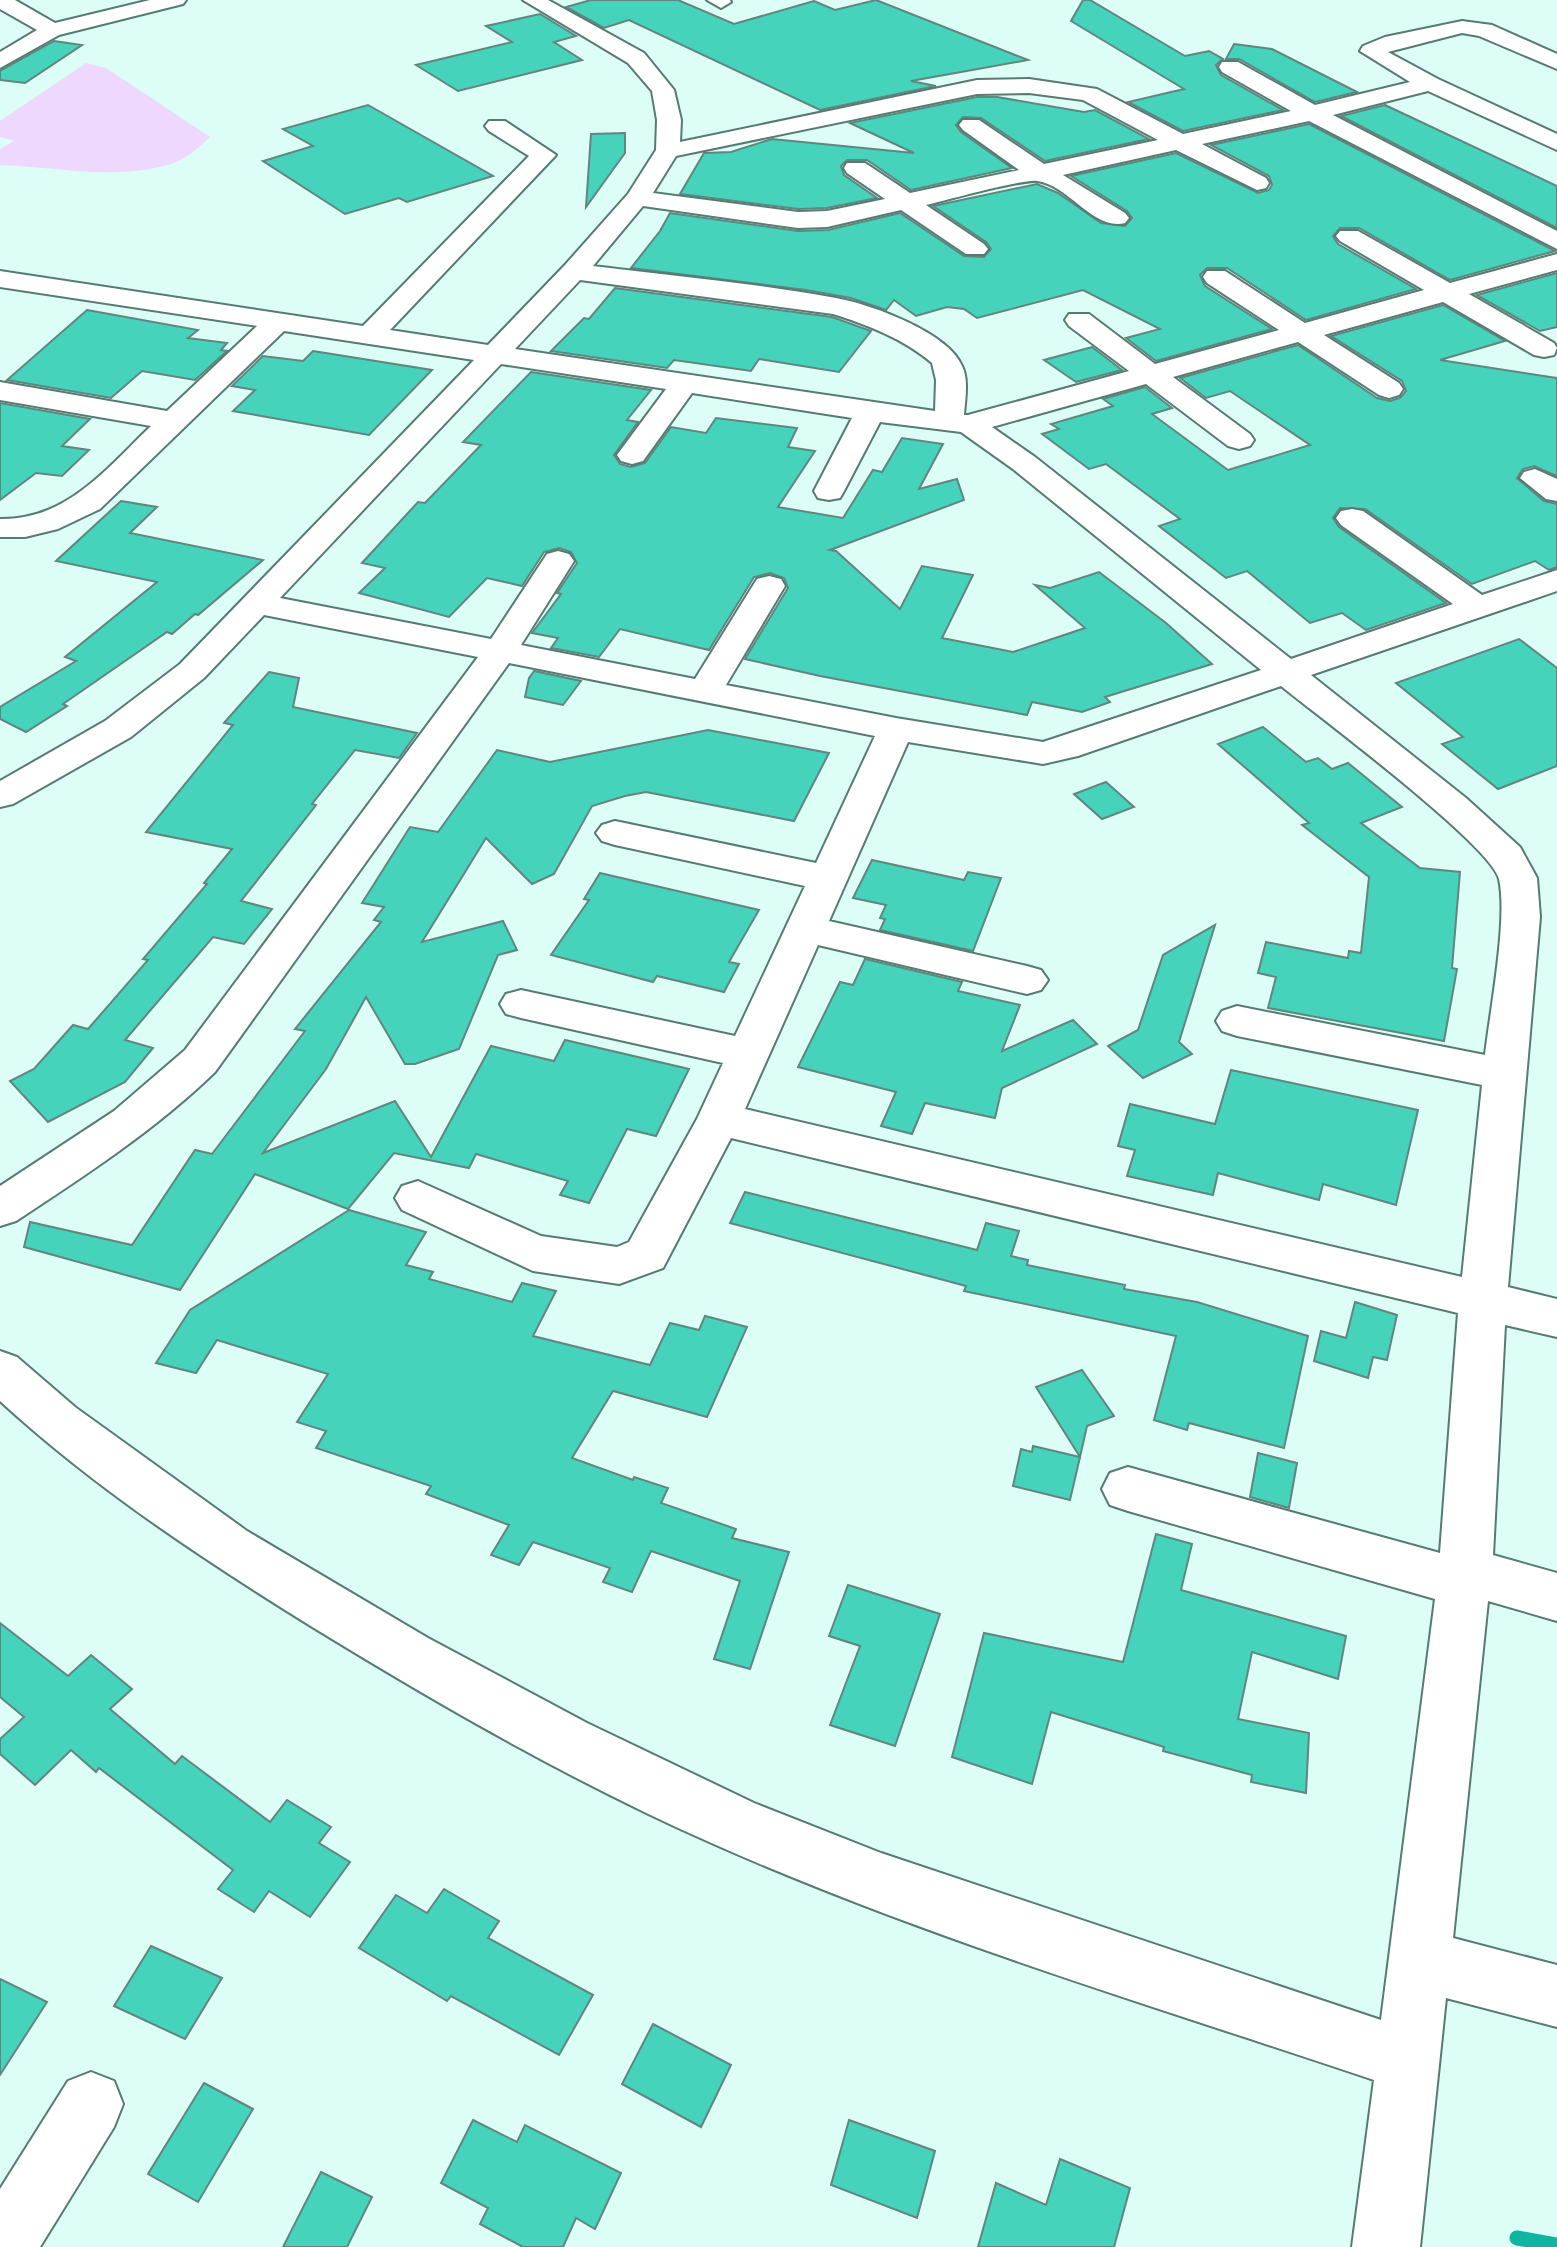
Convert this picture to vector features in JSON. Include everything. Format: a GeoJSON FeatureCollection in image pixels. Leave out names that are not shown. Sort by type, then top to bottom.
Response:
{"type":"FeatureCollection","features":[{"type":"Feature","properties":{"kind":"street"},"geometry":{"type":"LineString","coordinates":[[0,0],[52,30]]}},
{"type":"Feature","properties":{"kind":"street"},"geometry":{"type":"LineString","coordinates":[[0,61],[52,30],[176,0]]}},
{"type":"Feature","properties":{"kind":"street"},"geometry":{"type":"LineString","coordinates":[[0,796],[118,729],[192,671],[574,271],[637,198],[668,150],[669,120],[663,90],[636,58],[533,0]]}},
{"type":"Feature","properties":{"kind":"street"},"geometry":{"type":"LineString","coordinates":[[1557,62],[1484,30],[1462,27],[1393,42],[1371,51],[1430,84],[1557,143]]}},
{"type":"Feature","properties":{"kind":"street"},"geometry":{"type":"LineString","coordinates":[[1230,67],[1557,241]]}},
{"type":"Feature","properties":{"kind":"street"},"geometry":{"type":"LineString","coordinates":[[637,198],[798,220],[827,219],[1312,113],[1430,84]]}},
{"type":"Feature","properties":{"kind":"street"},"geometry":{"type":"LineString","coordinates":[[668,150],[693,148],[977,87],[999,85],[1068,89],[1089,94],[1257,183]]}},
{"type":"Feature","properties":{"kind":"street"},"geometry":{"type":"LineString","coordinates":[[971,125],[1040,173],[1071,187],[1116,218]]}},
{"type":"Feature","properties":{"kind":"street"},"geometry":{"type":"LineString","coordinates":[[369,336],[544,155],[497,126]]}},
{"type":"Feature","properties":{"kind":"street"},"geometry":{"type":"LineString","coordinates":[[856,168],[975,249]]}},
{"type":"Feature","properties":{"kind":"street"},"geometry":{"type":"LineString","coordinates":[[1349,236],[1544,349]]}},
{"type":"Feature","properties":{"kind":"street"},"geometry":{"type":"LineString","coordinates":[[0,279],[959,423],[1151,375],[1557,262]]}},
{"type":"Feature","properties":{"kind":"street"},"geometry":{"type":"LineString","coordinates":[[574,271],[836,306],[862,313],[938,351],[949,365],[959,423],[1073,502],[1453,806],[1506,856],[1518,878],[1520,917],[1483,1300],[1464,1577],[1386,2247]]}},
{"type":"Feature","properties":{"kind":"street"},"geometry":{"type":"LineString","coordinates":[[1216,277],[1389,389]]}},
{"type":"Feature","properties":{"kind":"street"},"geometry":{"type":"LineString","coordinates":[[1079,320],[1239,440]]}},
{"type":"Feature","properties":{"kind":"street"},"geometry":{"type":"LineString","coordinates":[[0,528],[31,528],[64,517],[89,502],[277,322]]}},
{"type":"Feature","properties":{"kind":"street"},"geometry":{"type":"LineString","coordinates":[[632,455],[685,383]]}},
{"type":"Feature","properties":{"kind":"street"},"geometry":{"type":"LineString","coordinates":[[0,391],[172,421]]}},
{"type":"Feature","properties":{"kind":"street"},"geometry":{"type":"LineString","coordinates":[[829,491],[870,412]]}},
{"type":"Feature","properties":{"kind":"street"},"geometry":{"type":"LineString","coordinates":[[1352,518],[1478,607]]}},
{"type":"Feature","properties":{"kind":"street"},"geometry":{"type":"LineString","coordinates":[[0,1209],[143,1113],[200,1061],[499,653],[558,561]]}},
{"type":"Feature","properties":{"kind":"street"},"geometry":{"type":"LineString","coordinates":[[258,604],[896,729],[1043,753],[1557,580]]}},
{"type":"Feature","properties":{"kind":"street"},"geometry":{"type":"LineString","coordinates":[[704,692],[769,586]]}},
{"type":"Feature","properties":{"kind":"street"},"geometry":{"type":"LineString","coordinates":[[418,1198],[533,1253],[619,1266],[646,1255],[660,1234],[719,1119],[896,729]]}},
{"type":"Feature","properties":{"kind":"street"},"geometry":{"type":"LineString","coordinates":[[615,833],[829,878]]}},
{"type":"Feature","properties":{"kind":"street"},"geometry":{"type":"LineString","coordinates":[[804,929],[1027,980]]}},
{"type":"Feature","properties":{"kind":"street"},"geometry":{"type":"LineString","coordinates":[[521,1004],[748,1054]]}},
{"type":"Feature","properties":{"kind":"street"},"geometry":{"type":"LineString","coordinates":[[1237,1021],[1504,1074]]}},
{"type":"Feature","properties":{"kind":"street"},"geometry":{"type":"LineString","coordinates":[[719,1119],[1557,1318]]}},
{"type":"Feature","properties":{"kind":"street"},"geometry":{"type":"LineString","coordinates":[[0,1371],[57,1422],[228,1547],[422,1663],[567,1742],[735,1824],[881,1883],[1407,2060]]}},
{"type":"Feature","properties":{"kind":"street"},"geometry":{"type":"LineString","coordinates":[[1128,1489],[1464,1577],[1557,1597]]}},
{"type":"Feature","properties":{"kind":"street"},"geometry":{"type":"LineString","coordinates":[[1418,1960],[1557,1996]]}},
{"type":"Feature","properties":{"kind":"street"},"geometry":{"type":"LineString","coordinates":[[2,2247],[91,2104]]}},
{"type":"Feature","properties":{"kind":"shaded area"},"geometry":{"type":"Polygon","coordinates":[[[86,63],[106,68],[210,137],[180,160],[127,172],[0,165],[0,149],[14,141],[0,137],[0,121],[86,63]]]}},
{"type":"Feature","properties":{"kind":"building"},"geometry":{"type":"Polygon","coordinates":[[[591,0],[678,0],[734,24],[814,1],[835,10],[876,0],[1028,60],[911,81],[936,86],[820,110],[629,20],[604,28],[566,7],[591,0]]]}},
{"type":"Feature","properties":{"kind":"building"},"geometry":{"type":"Polygon","coordinates":[[[1083,0],[1090,0],[1185,56],[1209,51],[1223,59],[1216,65],[1221,75],[1283,110],[1183,131],[1128,102],[1184,89],[1071,21],[1083,0]]]}},
{"type":"Feature","properties":{"kind":"building"},"geometry":{"type":"Polygon","coordinates":[[[540,14],[576,36],[554,42],[582,60],[458,91],[416,65],[512,42],[486,26],[540,14]]]}},
{"type":"Feature","properties":{"kind":"building"},"geometry":{"type":"Polygon","coordinates":[[[54,41],[82,45],[25,83],[0,80],[0,71],[54,41]]]}},
{"type":"Feature","properties":{"kind":"building"},"geometry":{"type":"Polygon","coordinates":[[[1234,44],[1272,49],[1357,92],[1315,102],[1239,59],[1226,59],[1234,44]]]}},
{"type":"Feature","properties":{"kind":"building"},"geometry":{"type":"Polygon","coordinates":[[[977,97],[997,97],[1084,112],[1095,110],[1149,139],[1045,161],[981,118],[963,117],[956,125],[961,132],[1012,168],[911,190],[867,160],[847,160],[841,166],[844,175],[877,198],[827,208],[798,209],[680,194],[704,153],[731,152],[772,139],[914,153],[850,123],[977,97]]]}},
{"type":"Feature","properties":{"kind":"building"},"geometry":{"type":"Polygon","coordinates":[[[368,105],[493,176],[407,202],[399,198],[345,214],[263,161],[313,146],[283,129],[368,105]]]}},
{"type":"Feature","properties":{"kind":"building"},"geometry":{"type":"Polygon","coordinates":[[[1385,105],[1557,186],[1557,228],[1341,116],[1385,105]]]}},
{"type":"Feature","properties":{"kind":"building"},"geometry":{"type":"Polygon","coordinates":[[[1309,124],[1555,251],[1450,280],[1359,228],[1340,228],[1333,236],[1338,244],[1416,289],[1306,320],[1227,268],[1207,268],[1200,275],[1205,286],[1272,329],[1156,361],[1126,338],[1160,329],[1083,290],[977,318],[964,309],[947,307],[916,316],[894,300],[886,310],[851,298],[806,290],[631,268],[670,213],[798,231],[828,230],[900,213],[964,256],[984,257],[991,249],[986,242],[933,206],[1037,184],[1058,193],[1101,223],[1125,226],[1132,218],[1127,211],[1071,176],[1176,153],[1258,193],[1269,190],[1272,185],[1269,176],[1211,145],[1309,124]]]}},
{"type":"Feature","properties":{"kind":"building"},"geometry":{"type":"Polygon","coordinates":[[[625,133],[625,153],[586,207],[591,134],[625,133]]]}},
{"type":"Feature","properties":{"kind":"building"},"geometry":{"type":"Polygon","coordinates":[[[1557,273],[1557,327],[1540,331],[1477,295],[1557,273]]]}},
{"type":"Feature","properties":{"kind":"building"},"geometry":{"type":"Polygon","coordinates":[[[615,288],[832,317],[871,331],[839,372],[759,359],[751,371],[674,360],[667,368],[551,351],[584,318],[589,319],[615,288]]]}},
{"type":"Feature","properties":{"kind":"building"},"geometry":{"type":"Polygon","coordinates":[[[1443,305],[1505,341],[1440,360],[1557,378],[1557,476],[1534,466],[1523,469],[1517,478],[1544,501],[1557,504],[1557,567],[1549,570],[1535,561],[1472,584],[1365,509],[1340,508],[1333,518],[1339,527],[1446,603],[1366,630],[1342,613],[1310,623],[1247,571],[1226,578],[1159,526],[1180,519],[1106,464],[1089,469],[1042,434],[1059,429],[1051,424],[1113,406],[1103,399],[1145,387],[1172,408],[1152,414],[1228,470],[1310,445],[1230,391],[1206,398],[1180,378],[1298,345],[1377,398],[1390,401],[1400,398],[1406,391],[1402,381],[1331,336],[1443,305]]]}},
{"type":"Feature","properties":{"kind":"building"},"geometry":{"type":"Polygon","coordinates":[[[87,310],[198,330],[188,338],[227,343],[221,350],[227,351],[195,380],[142,371],[111,398],[7,380],[87,310]]]}},
{"type":"Feature","properties":{"kind":"building"},"geometry":{"type":"Polygon","coordinates":[[[1092,347],[1122,370],[1076,382],[1044,360],[1092,347]]]}},
{"type":"Feature","properties":{"kind":"building"},"geometry":{"type":"Polygon","coordinates":[[[313,351],[432,370],[369,435],[233,411],[255,390],[232,386],[263,356],[303,361],[313,351]]]}},
{"type":"Feature","properties":{"kind":"building"},"geometry":{"type":"Polygon","coordinates":[[[531,372],[651,390],[627,420],[638,422],[614,455],[620,464],[631,467],[645,463],[671,427],[706,433],[716,418],[797,428],[788,447],[815,451],[778,507],[843,518],[873,470],[882,472],[902,438],[943,444],[919,489],[957,479],[964,500],[830,550],[836,551],[900,609],[922,566],[973,575],[942,638],[1013,652],[1085,628],[1035,585],[1050,588],[1099,572],[1166,623],[1212,664],[1105,697],[1110,702],[1082,712],[1032,702],[1027,715],[745,659],[788,588],[784,578],[770,573],[754,577],[709,650],[620,629],[599,657],[551,648],[558,638],[532,633],[561,594],[557,593],[577,563],[571,552],[559,548],[544,552],[522,586],[487,578],[449,617],[359,593],[385,568],[362,563],[418,502],[425,503],[481,445],[463,442],[531,372]]]}},
{"type":"Feature","properties":{"kind":"building"},"geometry":{"type":"Polygon","coordinates":[[[0,403],[90,419],[62,446],[89,450],[62,476],[36,473],[0,500],[0,403]]]}},
{"type":"Feature","properties":{"kind":"building"},"geometry":{"type":"Polygon","coordinates":[[[121,501],[157,507],[130,533],[263,560],[172,634],[167,632],[63,704],[67,706],[26,732],[0,719],[0,707],[76,661],[65,657],[157,582],[56,561],[121,501]]]}},
{"type":"Feature","properties":{"kind":"building"},"geometry":{"type":"Polygon","coordinates":[[[1519,639],[1557,668],[1557,766],[1498,789],[1442,744],[1463,737],[1396,683],[1519,639]]]}},
{"type":"Feature","properties":{"kind":"building"},"geometry":{"type":"Polygon","coordinates":[[[534,671],[581,681],[563,705],[525,697],[529,678],[534,671]]]}},
{"type":"Feature","properties":{"kind":"building"},"geometry":{"type":"Polygon","coordinates":[[[269,672],[299,678],[293,707],[417,733],[399,758],[355,750],[241,901],[272,909],[244,944],[213,937],[125,1040],[153,1048],[125,1082],[48,1122],[10,1081],[34,1069],[73,1025],[88,1029],[148,960],[143,959],[207,884],[204,883],[232,849],[146,832],[233,725],[224,723],[269,672]]]}},
{"type":"Feature","properties":{"kind":"building"},"geometry":{"type":"Polygon","coordinates":[[[1263,727],[1306,762],[1318,758],[1332,769],[1348,763],[1402,807],[1361,823],[1420,868],[1460,872],[1452,968],[1457,969],[1444,1041],[1268,1008],[1276,977],[1258,973],[1266,942],[1348,958],[1349,951],[1361,953],[1369,877],[1302,825],[1309,823],[1218,744],[1263,727]]]}},
{"type":"Feature","properties":{"kind":"building"},"geometry":{"type":"Polygon","coordinates":[[[708,730],[829,753],[794,821],[646,792],[625,796],[592,806],[554,874],[532,884],[486,838],[422,942],[503,921],[517,950],[498,955],[459,1049],[415,1064],[405,1064],[366,997],[326,1069],[263,1153],[395,1101],[431,1157],[491,1046],[554,1061],[565,1040],[689,1069],[656,1136],[627,1129],[589,1203],[560,1195],[568,1181],[476,1154],[469,1168],[394,1153],[348,1209],[255,1174],[180,1290],[24,1247],[30,1222],[132,1245],[195,1150],[212,1154],[305,1031],[295,1029],[381,922],[374,920],[384,907],[362,903],[410,827],[438,832],[497,750],[550,762],[708,730]]]}},
{"type":"Feature","properties":{"kind":"building"},"geometry":{"type":"Polygon","coordinates":[[[1106,782],[1134,807],[1102,819],[1074,794],[1106,782]]]}},
{"type":"Feature","properties":{"kind":"building"},"geometry":{"type":"Polygon","coordinates":[[[872,860],[964,880],[968,872],[1001,878],[973,951],[880,930],[885,919],[880,918],[886,905],[853,898],[872,860]]]}},
{"type":"Feature","properties":{"kind":"building"},"geometry":{"type":"Polygon","coordinates":[[[600,873],[759,910],[729,962],[739,964],[724,992],[657,976],[653,982],[551,955],[589,900],[584,899],[600,873]]]}},
{"type":"Feature","properties":{"kind":"building"},"geometry":{"type":"Polygon","coordinates":[[[1215,925],[1179,1042],[1192,1054],[1143,1078],[1108,1046],[1138,1030],[1163,955],[1215,925]]]}},
{"type":"Feature","properties":{"kind":"building"},"geometry":{"type":"Polygon","coordinates":[[[865,959],[962,982],[958,991],[1020,1005],[1002,1051],[1073,1020],[1097,1044],[1002,1088],[995,1118],[925,1103],[912,1134],[881,1126],[896,1092],[798,1067],[840,982],[853,985],[865,959]]]}},
{"type":"Feature","properties":{"kind":"building"},"geometry":{"type":"Polygon","coordinates":[[[1231,1070],[1418,1110],[1396,1205],[1323,1184],[1319,1200],[1218,1173],[1213,1195],[1127,1176],[1135,1150],[1118,1146],[1130,1104],[1215,1124],[1231,1070]]]}},
{"type":"Feature","properties":{"kind":"building"},"geometry":{"type":"Polygon","coordinates":[[[745,1192],[977,1250],[986,1223],[1019,1231],[1011,1256],[1028,1260],[1027,1265],[1125,1285],[1124,1289],[1197,1302],[1308,1336],[1284,1448],[1189,1423],[1187,1430],[1154,1420],[1176,1336],[964,1291],[966,1286],[730,1223],[745,1192]]]}},
{"type":"Feature","properties":{"kind":"building"},"geometry":{"type":"Polygon","coordinates":[[[349,1210],[426,1232],[406,1265],[433,1272],[429,1279],[512,1302],[522,1283],[556,1291],[533,1336],[650,1365],[670,1323],[699,1330],[705,1316],[747,1327],[707,1417],[613,1391],[572,1458],[633,1480],[634,1477],[668,1488],[661,1503],[736,1529],[732,1538],[789,1552],[750,1669],[714,1659],[740,1581],[651,1551],[632,1592],[603,1582],[610,1568],[533,1542],[519,1565],[491,1555],[509,1525],[426,1494],[431,1486],[316,1448],[326,1431],[297,1422],[328,1374],[217,1340],[196,1373],[156,1363],[190,1310],[349,1210]]]}},
{"type":"Feature","properties":{"kind":"building"},"geometry":{"type":"Polygon","coordinates":[[[1355,1302],[1397,1315],[1387,1360],[1373,1357],[1368,1378],[1314,1361],[1321,1331],[1346,1338],[1355,1302]]]}},
{"type":"Feature","properties":{"kind":"building"},"geometry":{"type":"Polygon","coordinates":[[[1082,1370],[1114,1416],[1087,1426],[1080,1457],[1036,1387],[1082,1370]]]}},
{"type":"Feature","properties":{"kind":"building"},"geometry":{"type":"Polygon","coordinates":[[[1033,1446],[1080,1457],[1070,1500],[1013,1486],[1021,1449],[1032,1452],[1033,1446]]]}},
{"type":"Feature","properties":{"kind":"building"},"geometry":{"type":"Polygon","coordinates":[[[1258,1453],[1297,1463],[1289,1508],[1250,1497],[1258,1453]]]}},
{"type":"Feature","properties":{"kind":"building"},"geometry":{"type":"Polygon","coordinates":[[[1156,1534],[1192,1544],[1181,1590],[1346,1636],[1338,1679],[1252,1652],[1238,1719],[1309,1733],[1306,1793],[1251,1782],[1252,1775],[1163,1751],[1164,1747],[1051,1712],[1032,1784],[952,1757],[984,1633],[1123,1662],[1156,1534]]]}},
{"type":"Feature","properties":{"kind":"building"},"geometry":{"type":"Polygon","coordinates":[[[848,1585],[940,1614],[895,1746],[830,1725],[860,1646],[829,1636],[848,1585]]]}},
{"type":"Feature","properties":{"kind":"building"},"geometry":{"type":"Polygon","coordinates":[[[0,1623],[68,1676],[91,1655],[132,1689],[110,1709],[175,1764],[182,1756],[270,1822],[287,1800],[331,1827],[319,1843],[350,1862],[310,1917],[269,1891],[254,1912],[218,1889],[233,1870],[99,1768],[96,1772],[71,1750],[35,1785],[0,1754],[0,1739],[24,1717],[0,1697],[0,1623]]]}},
{"type":"Feature","properties":{"kind":"building"},"geometry":{"type":"Polygon","coordinates":[[[444,1889],[499,1921],[488,1938],[593,1995],[559,2055],[451,1996],[447,2001],[359,1948],[396,1895],[427,1913],[444,1889]]]}},
{"type":"Feature","properties":{"kind":"building"},"geometry":{"type":"Polygon","coordinates":[[[151,1946],[222,1978],[185,2039],[114,2006],[151,1946]]]}},
{"type":"Feature","properties":{"kind":"building"},"geometry":{"type":"Polygon","coordinates":[[[0,1979],[47,2002],[0,2075],[0,1979]]]}},
{"type":"Feature","properties":{"kind":"building"},"geometry":{"type":"Polygon","coordinates":[[[653,2024],[731,2065],[701,2127],[622,2084],[653,2024]]]}},
{"type":"Feature","properties":{"kind":"building"},"geometry":{"type":"Polygon","coordinates":[[[204,2083],[253,2109],[198,2202],[148,2174],[204,2083]]]}},
{"type":"Feature","properties":{"kind":"building"},"geometry":{"type":"Polygon","coordinates":[[[473,2120],[517,2142],[525,2125],[621,2173],[595,2229],[576,2218],[563,2247],[523,2247],[480,2224],[488,2208],[441,2183],[473,2120]]]}},
{"type":"Feature","properties":{"kind":"building"},"geometry":{"type":"Polygon","coordinates":[[[849,2120],[935,2151],[917,2218],[831,2185],[849,2120]]]}},
{"type":"Feature","properties":{"kind":"building"},"geometry":{"type":"Polygon","coordinates":[[[1060,2159],[1130,2188],[1114,2247],[978,2247],[996,2183],[1046,2205],[1060,2159]]]}},
{"type":"Feature","properties":{"kind":"building"},"geometry":{"type":"Polygon","coordinates":[[[321,2172],[372,2197],[347,2247],[283,2247],[321,2172]]]}},
{"type":"Feature","properties":{"kind":"waterway"},"geometry":{"type":"LineString","coordinates":[[1517,2238],[1557,2245]]}}]}
